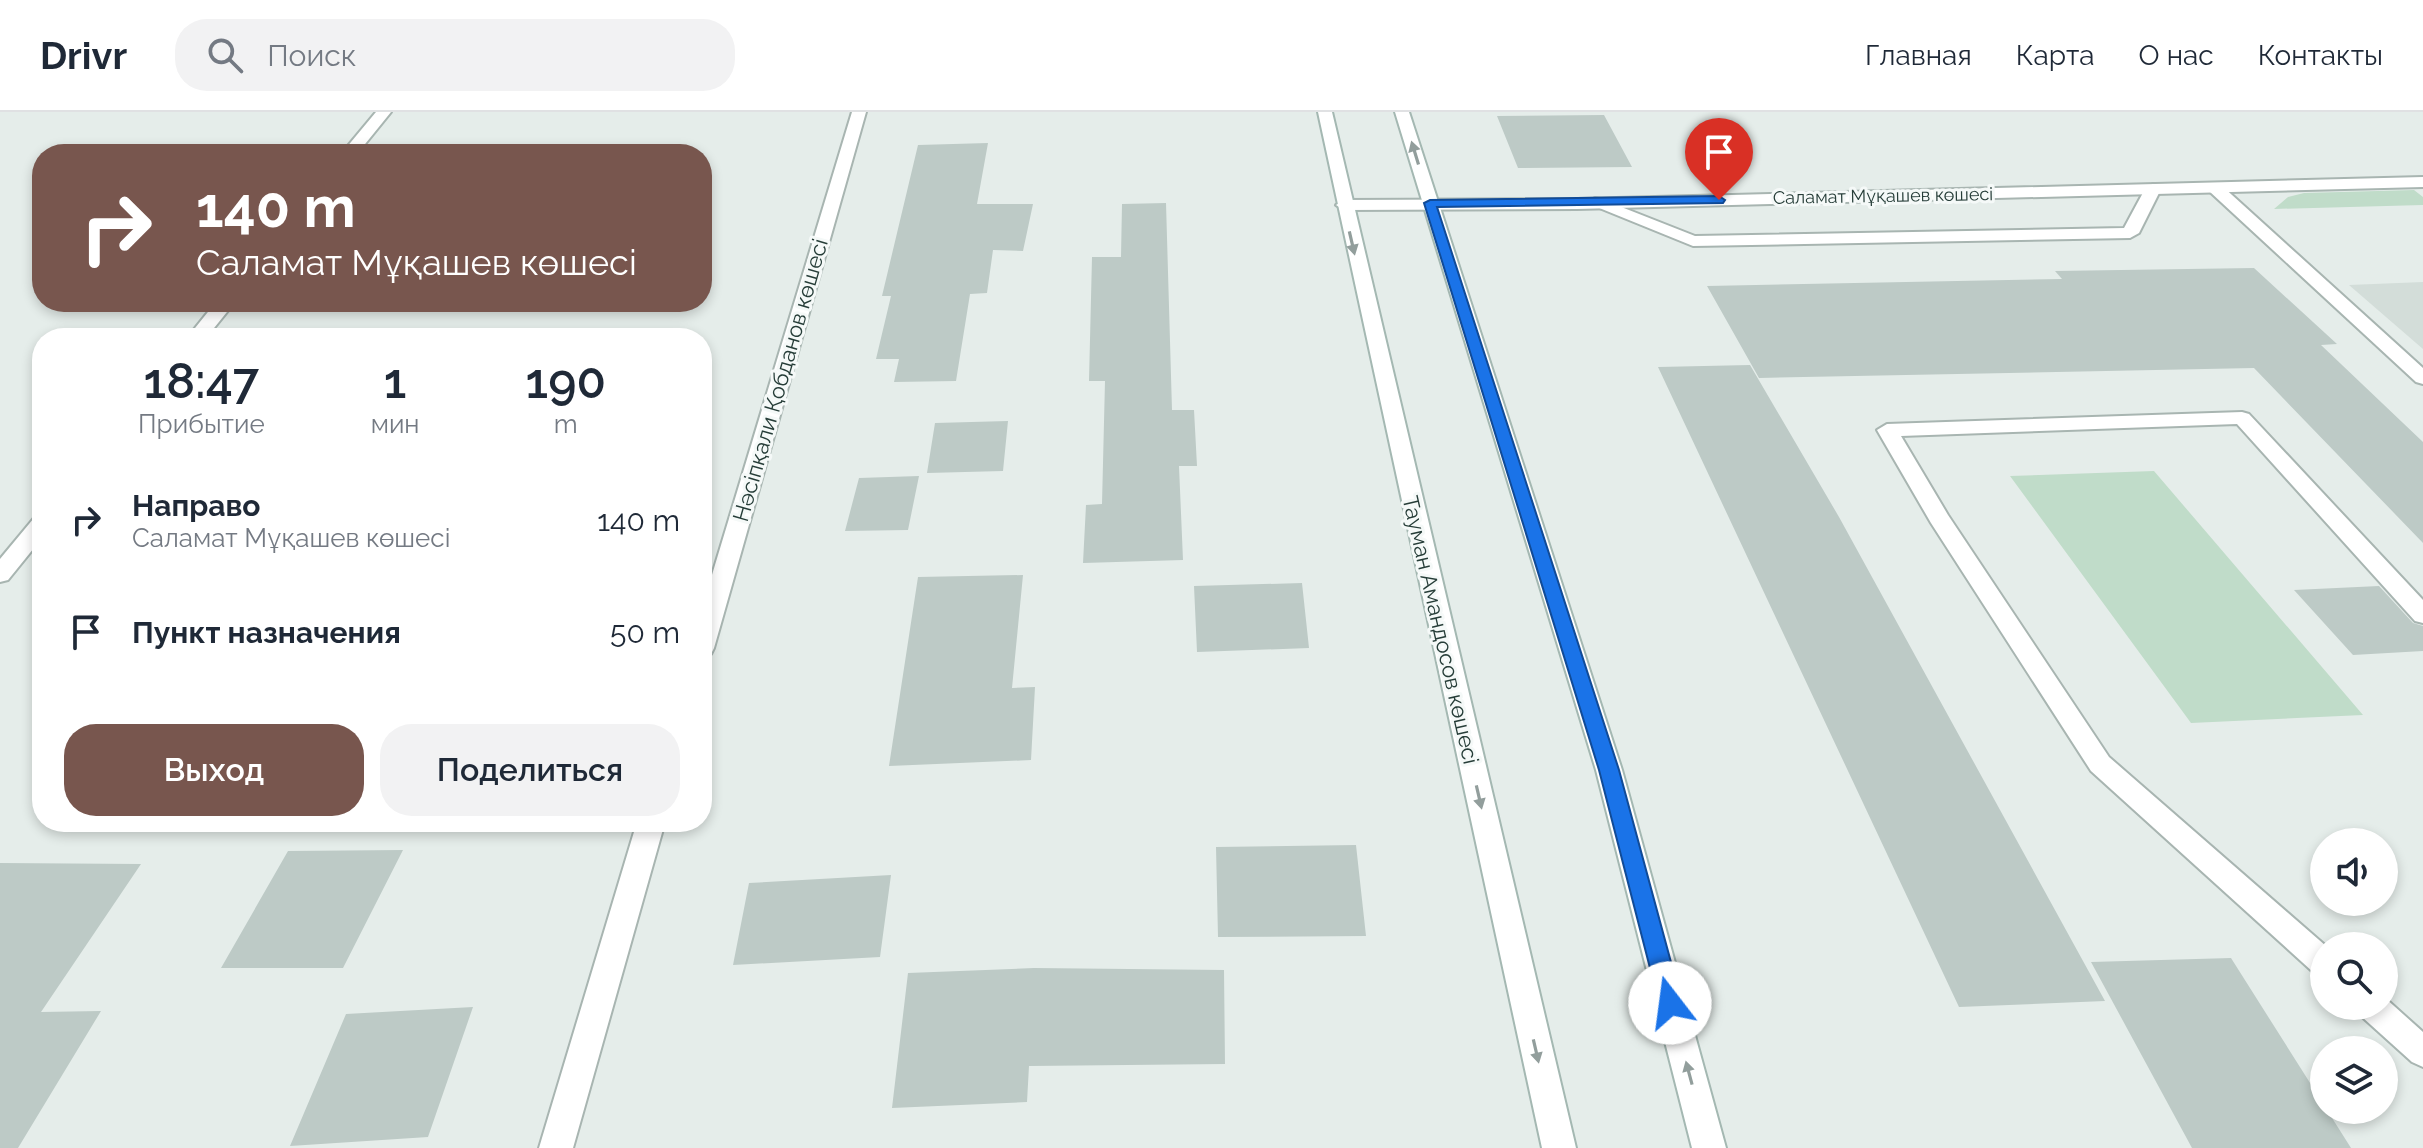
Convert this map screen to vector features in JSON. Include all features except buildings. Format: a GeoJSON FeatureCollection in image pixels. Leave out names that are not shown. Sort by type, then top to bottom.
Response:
{"type":"FeatureCollection","features":[{"type":"Feature","properties":{"kind":"street"},"geometry":{"type":"LineString","coordinates":[[357,144],[384,112]]}},
{"type":"Feature","properties":{"kind":"street","name":"Нәсіпқали Қобданов көшесі"},"geometry":{"type":"LineString","coordinates":[[712,614],[859,112]]}},
{"type":"Feature","properties":{"kind":"street","name":"Тауман Амандосов көшесі"},"geometry":{"type":"LineString","coordinates":[[1325,112],[1559,1148]]}},
{"type":"Feature","properties":{"kind":"street"},"geometry":{"type":"LineString","coordinates":[[1402,112],[1609,770],[1709,1148]]}},
{"type":"Feature","properties":{"kind":"street","name":"Саламат Мұқашев көшесі"},"geometry":{"type":"LineString","coordinates":[[1344,205],[1595,203],[2423,182]]}},
{"type":"Feature","properties":{"kind":"street"},"geometry":{"type":"LineString","coordinates":[[2215,188],[2423,378]]}},
{"type":"Feature","properties":{"kind":"street"},"geometry":{"type":"LineString","coordinates":[[1595,203],[1693,241],[2130,233],[2153,189]]}},
{"type":"Feature","properties":{"kind":"street"},"geometry":{"type":"LineString","coordinates":[[204,328],[218,312]]}},
{"type":"Feature","properties":{"kind":"street"},"geometry":{"type":"LineString","coordinates":[[2310,951],[2100,764],[1939,518],[1887,430],[2242,418],[2423,615]]}},
{"type":"Feature","properties":{"kind":"street"},"geometry":{"type":"LineString","coordinates":[[0,574],[32,535]]}},
{"type":"Feature","properties":{"kind":"street"},"geometry":{"type":"LineString","coordinates":[[556,1148],[648,832]]}},
{"type":"Feature","properties":{"kind":"street"},"geometry":{"type":"LineString","coordinates":[[2388,1020],[2423,1052]]}},
{"type":"Feature","properties":{"kind":"shaded area"},"geometry":{"type":"Polygon","coordinates":[[[2423,282],[2423,349],[2349,285],[2423,282]]]}},
{"type":"Feature","properties":{"kind":"green space"},"geometry":{"type":"Polygon","coordinates":[[[2414,190],[2423,197],[2423,205],[2274,209],[2288,197],[2304,193],[2414,190]]]}},
{"type":"Feature","properties":{"kind":"green space"},"geometry":{"type":"Polygon","coordinates":[[[2154,471],[2363,715],[2191,723],[2010,476],[2154,471]]]}},
{"type":"Feature","properties":{"kind":"route"},"geometry":{"type":"LineString","coordinates":[[1670,1003],[1609,770],[1430,203],[1577,204],[1719,200]]}}]}
